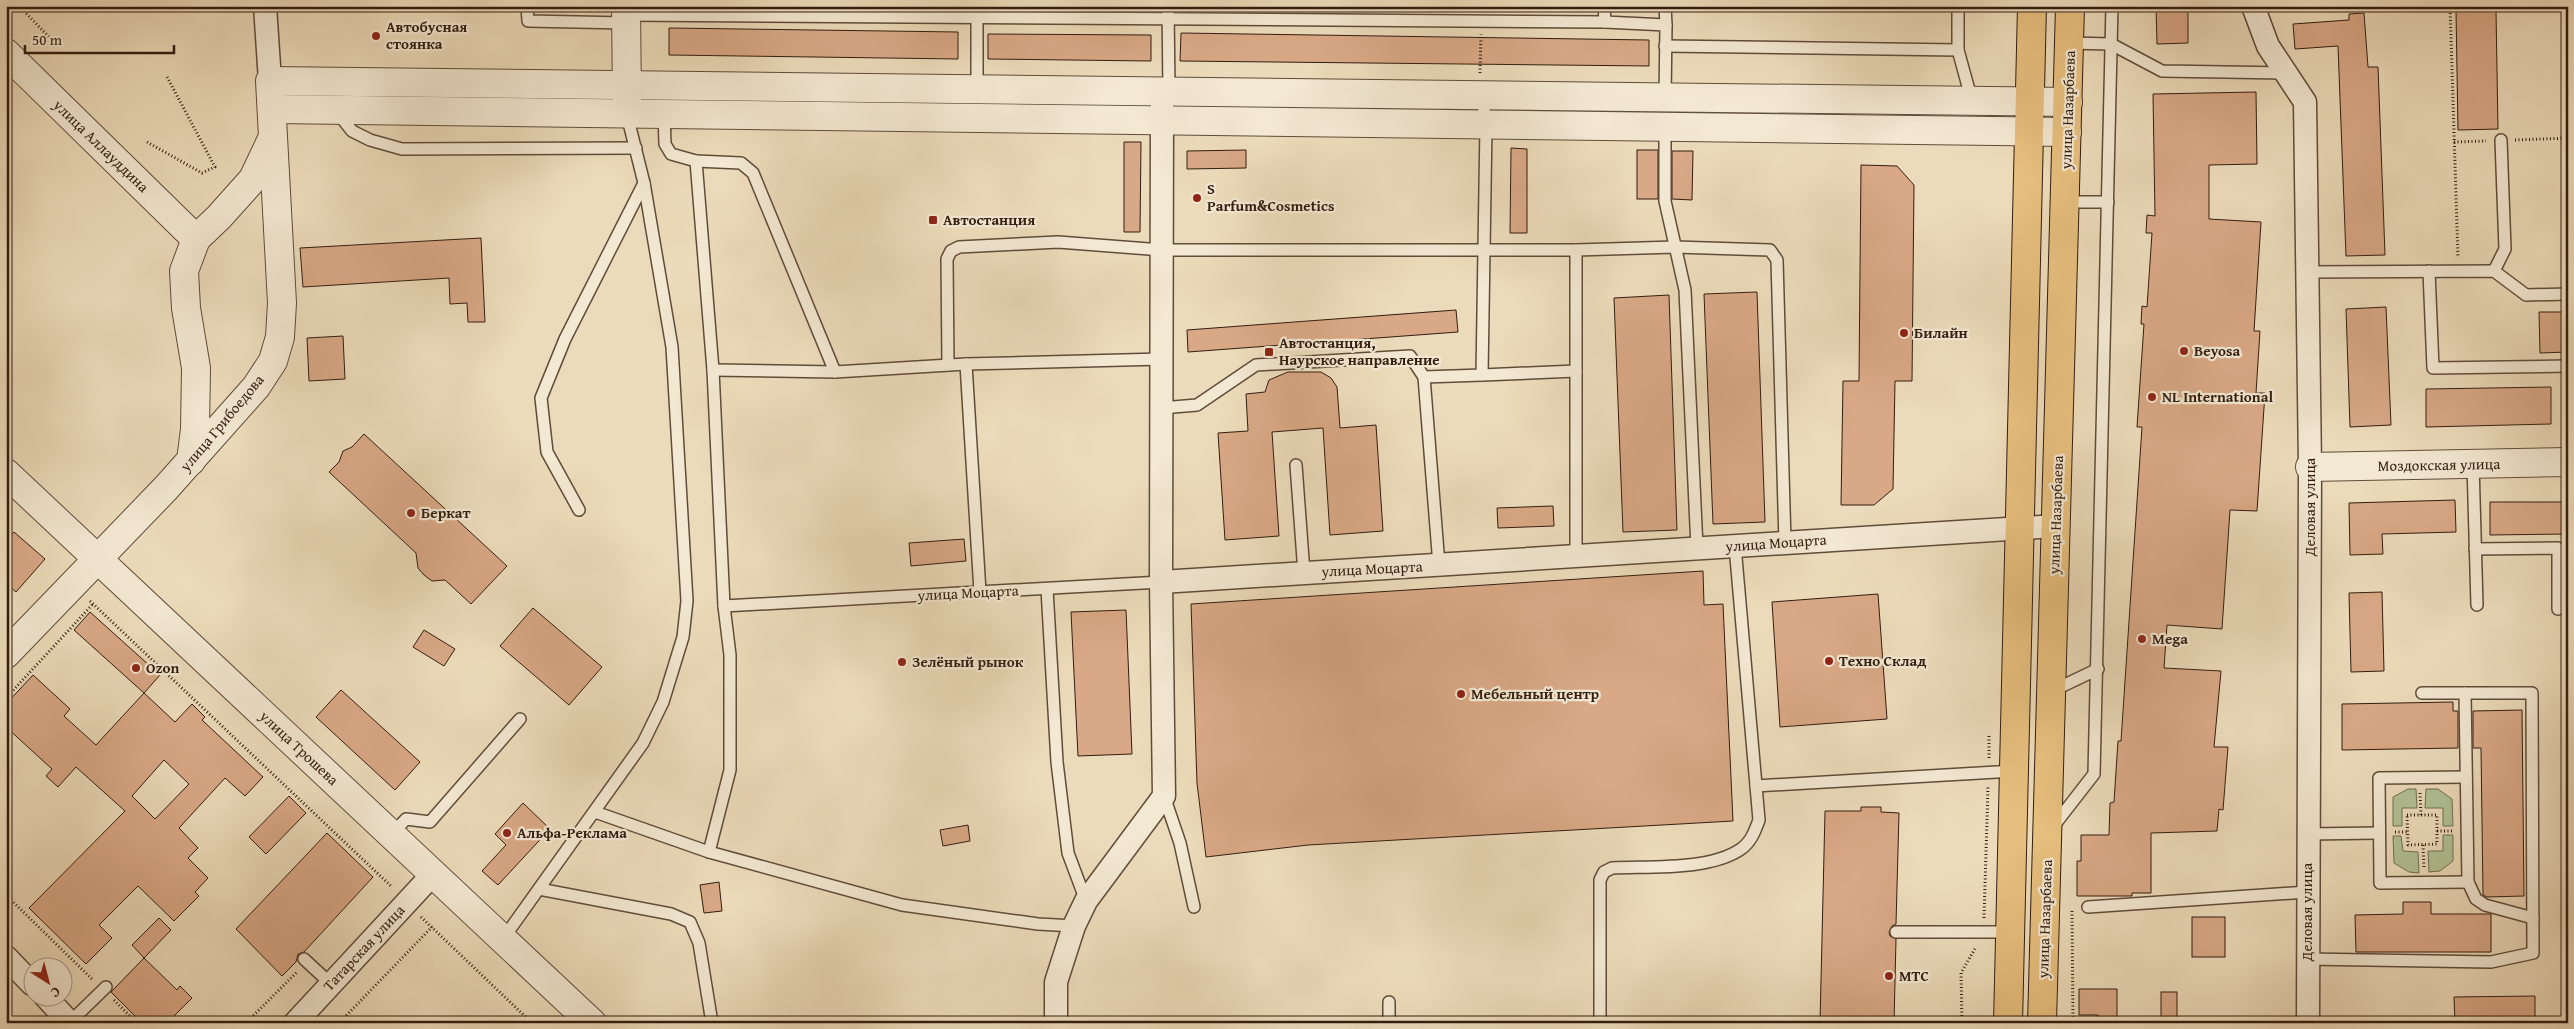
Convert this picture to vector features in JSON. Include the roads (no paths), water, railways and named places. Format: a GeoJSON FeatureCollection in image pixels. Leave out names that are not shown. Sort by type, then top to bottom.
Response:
{"type":"FeatureCollection","features":[{"type":"Feature","properties":{"kind":"main road"},"geometry":{"type":"LineString","coordinates":[[2008,1023],[1997,932],[2014,771],[2032,6]]}},
{"type":"Feature","properties":{"kind":"main road","name":"улица Назарбаева"},"geometry":{"type":"LineString","coordinates":[[2042,1023],[2070,6]]}},
{"type":"Feature","properties":{"kind":"street","name":"улица Грибоедова"},"geometry":{"type":"LineString","coordinates":[[6,654],[191,461],[256,387],[273,361],[280,337],[282,303],[265,6]]}},
{"type":"Feature","properties":{"kind":"street","name":"Деловая улица"},"geometry":{"type":"LineString","coordinates":[[2252,6],[2268,46],[2305,102],[2310,467],[2307,834],[2308,1023]]}},
{"type":"Feature","properties":{"kind":"street"},"geometry":{"type":"LineString","coordinates":[[626,15],[628,114]]}},
{"type":"Feature","properties":{"kind":"street","name":"улица Аллауддина"},"geometry":{"type":"LineString","coordinates":[[6,53],[196,239]]}},
{"type":"Feature","properties":{"kind":"street"},"geometry":{"type":"LineString","coordinates":[[270,81],[626,86],[664,100],[1162,121],[1486,125],[1665,112],[1972,101],[2068,102]]}},
{"type":"Feature","properties":{"kind":"street"},"geometry":{"type":"LineString","coordinates":[[272,109],[628,114],[664,100],[977,89],[1165,92],[1481,85],[1665,112],[2029,132],[2067,132]]}},
{"type":"Feature","properties":{"kind":"street"},"geometry":{"type":"LineString","coordinates":[[1056,1023],[1056,982],[1074,926],[1086,901],[1164,796],[1161,408],[1162,121],[1165,92]]}},
{"type":"Feature","properties":{"kind":"street"},"geometry":{"type":"LineString","coordinates":[[191,461],[195,429],[196,368],[186,308],[184,271],[196,239],[220,217],[254,179],[272,139]]}},
{"type":"Feature","properties":{"kind":"street","name":"Моздокская улица"},"geometry":{"type":"LineString","coordinates":[[2310,467],[2568,462]]}},
{"type":"Feature","properties":{"kind":"street","name":"улица Трошева"},"geometry":{"type":"LineString","coordinates":[[6,473],[592,1023]]}},
{"type":"Feature","properties":{"kind":"street","name":"улица Моцарта"},"geometry":{"type":"LineString","coordinates":[[1161,582],[2056,526]]}},
{"type":"Feature","properties":{"kind":"street","name":"Татарская улица"},"geometry":{"type":"LineString","coordinates":[[295,1023],[433,874]]}},
{"type":"Feature","properties":{"kind":"street"},"geometry":{"type":"LineString","coordinates":[[6,957],[22,974]]}},
{"type":"Feature","properties":{"kind":"street"},"geometry":{"type":"LineString","coordinates":[[54,1006],[70,1023]]}},
{"type":"Feature","properties":{"kind":"lane"},"geometry":{"type":"LineString","coordinates":[[527,6],[528,21],[626,15],[977,12],[1168,19],[1605,22],[1666,25]]}},
{"type":"Feature","properties":{"kind":"lane"},"geometry":{"type":"LineString","coordinates":[[1165,92],[1168,6]]}},
{"type":"Feature","properties":{"kind":"lane"},"geometry":{"type":"LineString","coordinates":[[1604,6],[1605,22]]}},
{"type":"Feature","properties":{"kind":"lane"},"geometry":{"type":"LineString","coordinates":[[1665,6],[1665,201],[1685,290],[1697,548]]}},
{"type":"Feature","properties":{"kind":"lane"},"geometry":{"type":"LineString","coordinates":[[1958,6],[1958,50],[1972,101]]}},
{"type":"Feature","properties":{"kind":"lane"},"geometry":{"type":"LineString","coordinates":[[2047,834],[2094,774],[2098,669],[2112,6]]}},
{"type":"Feature","properties":{"kind":"lane"},"geometry":{"type":"LineString","coordinates":[[977,12],[977,89]]}},
{"type":"Feature","properties":{"kind":"lane"},"geometry":{"type":"LineString","coordinates":[[2069,43],[2111,44],[2162,71],[2286,73]]}},
{"type":"Feature","properties":{"kind":"lane"},"geometry":{"type":"LineString","coordinates":[[1665,46],[1958,50]]}},
{"type":"Feature","properties":{"kind":"lane"},"geometry":{"type":"LineString","coordinates":[[1481,85],[1486,125],[1482,374]]}},
{"type":"Feature","properties":{"kind":"lane"},"geometry":{"type":"LineString","coordinates":[[664,100],[665,144],[671,154],[696,161],[741,164],[753,173],[835,372]]}},
{"type":"Feature","properties":{"kind":"lane"},"geometry":{"type":"LineString","coordinates":[[336,110],[352,131],[370,140],[402,149],[636,148]]}},
{"type":"Feature","properties":{"kind":"lane"},"geometry":{"type":"LineString","coordinates":[[503,939],[643,743],[663,702],[683,637],[687,601],[672,347],[644,184],[628,114]]}},
{"type":"Feature","properties":{"kind":"lane"},"geometry":{"type":"LineString","coordinates":[[2494,271],[2505,249],[2501,140]]}},
{"type":"Feature","properties":{"kind":"lane"},"geometry":{"type":"LineString","coordinates":[[696,161],[713,370],[724,606],[730,655],[730,770],[709,852]]}},
{"type":"Feature","properties":{"kind":"lane"},"geometry":{"type":"LineString","coordinates":[[579,510],[547,452],[541,398],[565,338],[644,184]]}},
{"type":"Feature","properties":{"kind":"lane"},"geometry":{"type":"LineString","coordinates":[[2065,202],[2108,202]]}},
{"type":"Feature","properties":{"kind":"lane"},"geometry":{"type":"LineString","coordinates":[[948,365],[947,260],[954,248],[1058,242],[1162,250],[1576,250],[1675,247],[1766,249],[1776,256],[1785,543]]}},
{"type":"Feature","properties":{"kind":"lane"},"geometry":{"type":"LineString","coordinates":[[1576,250],[1576,557]]}},
{"type":"Feature","properties":{"kind":"lane"},"geometry":{"type":"LineString","coordinates":[[2429,271],[2432,368],[2568,366]]}},
{"type":"Feature","properties":{"kind":"lane"},"geometry":{"type":"LineString","coordinates":[[2308,272],[2494,271],[2526,295],[2568,294]]}},
{"type":"Feature","properties":{"kind":"lane"},"geometry":{"type":"LineString","coordinates":[[1161,408],[1198,404],[1256,365],[1410,356],[1424,377],[1439,565]]}},
{"type":"Feature","properties":{"kind":"lane"},"geometry":{"type":"LineString","coordinates":[[713,370],[835,372],[966,364],[1162,360]]}},
{"type":"Feature","properties":{"kind":"lane"},"geometry":{"type":"LineString","coordinates":[[966,364],[980,592]]}},
{"type":"Feature","properties":{"kind":"lane"},"geometry":{"type":"LineString","coordinates":[[1424,377],[1576,371]]}},
{"type":"Feature","properties":{"kind":"lane"},"geometry":{"type":"LineString","coordinates":[[1296,464],[1304,573]]}},
{"type":"Feature","properties":{"kind":"lane"},"geometry":{"type":"LineString","coordinates":[[2473,464],[2477,605]]}},
{"type":"Feature","properties":{"kind":"lane"},"geometry":{"type":"LineString","coordinates":[[1600,1023],[1600,880],[1604,872],[1612,868],[1701,864],[1722,859],[1741,849],[1753,837],[1759,820],[1735,546]]}},
{"type":"Feature","properties":{"kind":"lane"},"geometry":{"type":"LineString","coordinates":[[2475,549],[2558,548],[2558,609]]}},
{"type":"Feature","properties":{"kind":"lane","name":"улица Моцарта"},"geometry":{"type":"LineString","coordinates":[[724,606],[1161,582]]}},
{"type":"Feature","properties":{"kind":"lane"},"geometry":{"type":"LineString","coordinates":[[1047,589],[1057,762],[1068,853],[1086,901]]}},
{"type":"Feature","properties":{"kind":"lane"},"geometry":{"type":"LineString","coordinates":[[2051,691],[2098,669]]}},
{"type":"Feature","properties":{"kind":"lane"},"geometry":{"type":"LineString","coordinates":[[2308,959],[2491,962],[2533,953],[2532,694],[2422,693]]}},
{"type":"Feature","properties":{"kind":"lane"},"geometry":{"type":"LineString","coordinates":[[2465,693],[2468,882],[2476,899],[2485,905],[2533,918]]}},
{"type":"Feature","properties":{"kind":"lane"},"geometry":{"type":"LineString","coordinates":[[392,834],[406,818],[430,822],[520,719]]}},
{"type":"Feature","properties":{"kind":"lane"},"geometry":{"type":"LineString","coordinates":[[1756,786],[2014,771]]}},
{"type":"Feature","properties":{"kind":"lane"},"geometry":{"type":"LineString","coordinates":[[2466,777],[2379,778],[2380,883],[2468,882]]}},
{"type":"Feature","properties":{"kind":"lane"},"geometry":{"type":"LineString","coordinates":[[1164,796],[1180,843],[1194,907]]}},
{"type":"Feature","properties":{"kind":"lane"},"geometry":{"type":"LineString","coordinates":[[595,812],[709,852],[902,905],[1038,924],[1074,926]]}},
{"type":"Feature","properties":{"kind":"lane"},"geometry":{"type":"LineString","coordinates":[[2307,834],[2380,833]]}},
{"type":"Feature","properties":{"kind":"lane"},"geometry":{"type":"LineString","coordinates":[[539,889],[671,914],[690,922],[700,943],[712,1023]]}},
{"type":"Feature","properties":{"kind":"lane"},"geometry":{"type":"LineString","coordinates":[[2088,907],[2307,892]]}},
{"type":"Feature","properties":{"kind":"lane"},"geometry":{"type":"LineString","coordinates":[[1896,932],[1997,932]]}},
{"type":"Feature","properties":{"kind":"lane"},"geometry":{"type":"LineString","coordinates":[[306,960],[331,984]]}},
{"type":"Feature","properties":{"kind":"lane"},"geometry":{"type":"LineString","coordinates":[[70,1023],[104,988]]}},
{"type":"Feature","properties":{"kind":"lane"},"geometry":{"type":"LineString","coordinates":[[1389,1002],[1389,1023]]}},
{"type":"Feature","properties":{"kind":"place","name":"Автобусная стоянка"},"geometry":{"type":"Point","coordinates":[376,36]}},
{"type":"Feature","properties":{"kind":"place","name":"S Parfum&Cosmetics"},"geometry":{"type":"Point","coordinates":[1197,198]}},
{"type":"Feature","properties":{"kind":"place","name":"Автостанция"},"geometry":{"type":"Point","coordinates":[933,220]}},
{"type":"Feature","properties":{"kind":"place","name":"Билайн"},"geometry":{"type":"Point","coordinates":[1904,333]}},
{"type":"Feature","properties":{"kind":"place","name":"Beyosa"},"geometry":{"type":"Point","coordinates":[2184,351]}},
{"type":"Feature","properties":{"kind":"place","name":"Автостанция, Наурское направление"},"geometry":{"type":"Point","coordinates":[1269,352]}},
{"type":"Feature","properties":{"kind":"place","name":"NL International"},"geometry":{"type":"Point","coordinates":[2152,397]}},
{"type":"Feature","properties":{"kind":"place","name":"Беркат"},"geometry":{"type":"Point","coordinates":[411,513]}},
{"type":"Feature","properties":{"kind":"place","name":"Mega"},"geometry":{"type":"Point","coordinates":[2142,639]}},
{"type":"Feature","properties":{"kind":"place","name":"Техно Склад"},"geometry":{"type":"Point","coordinates":[1829,661]}},
{"type":"Feature","properties":{"kind":"place","name":"Зелёный рынок"},"geometry":{"type":"Point","coordinates":[902,662]}},
{"type":"Feature","properties":{"kind":"place","name":"Ozon"},"geometry":{"type":"Point","coordinates":[136,668]}},
{"type":"Feature","properties":{"kind":"place","name":"Мебельный центр"},"geometry":{"type":"Point","coordinates":[1461,694]}},
{"type":"Feature","properties":{"kind":"place","name":"Альфа-Реклама"},"geometry":{"type":"Point","coordinates":[507,833]}},
{"type":"Feature","properties":{"kind":"place","name":"МТС"},"geometry":{"type":"Point","coordinates":[1889,976]}}]}
